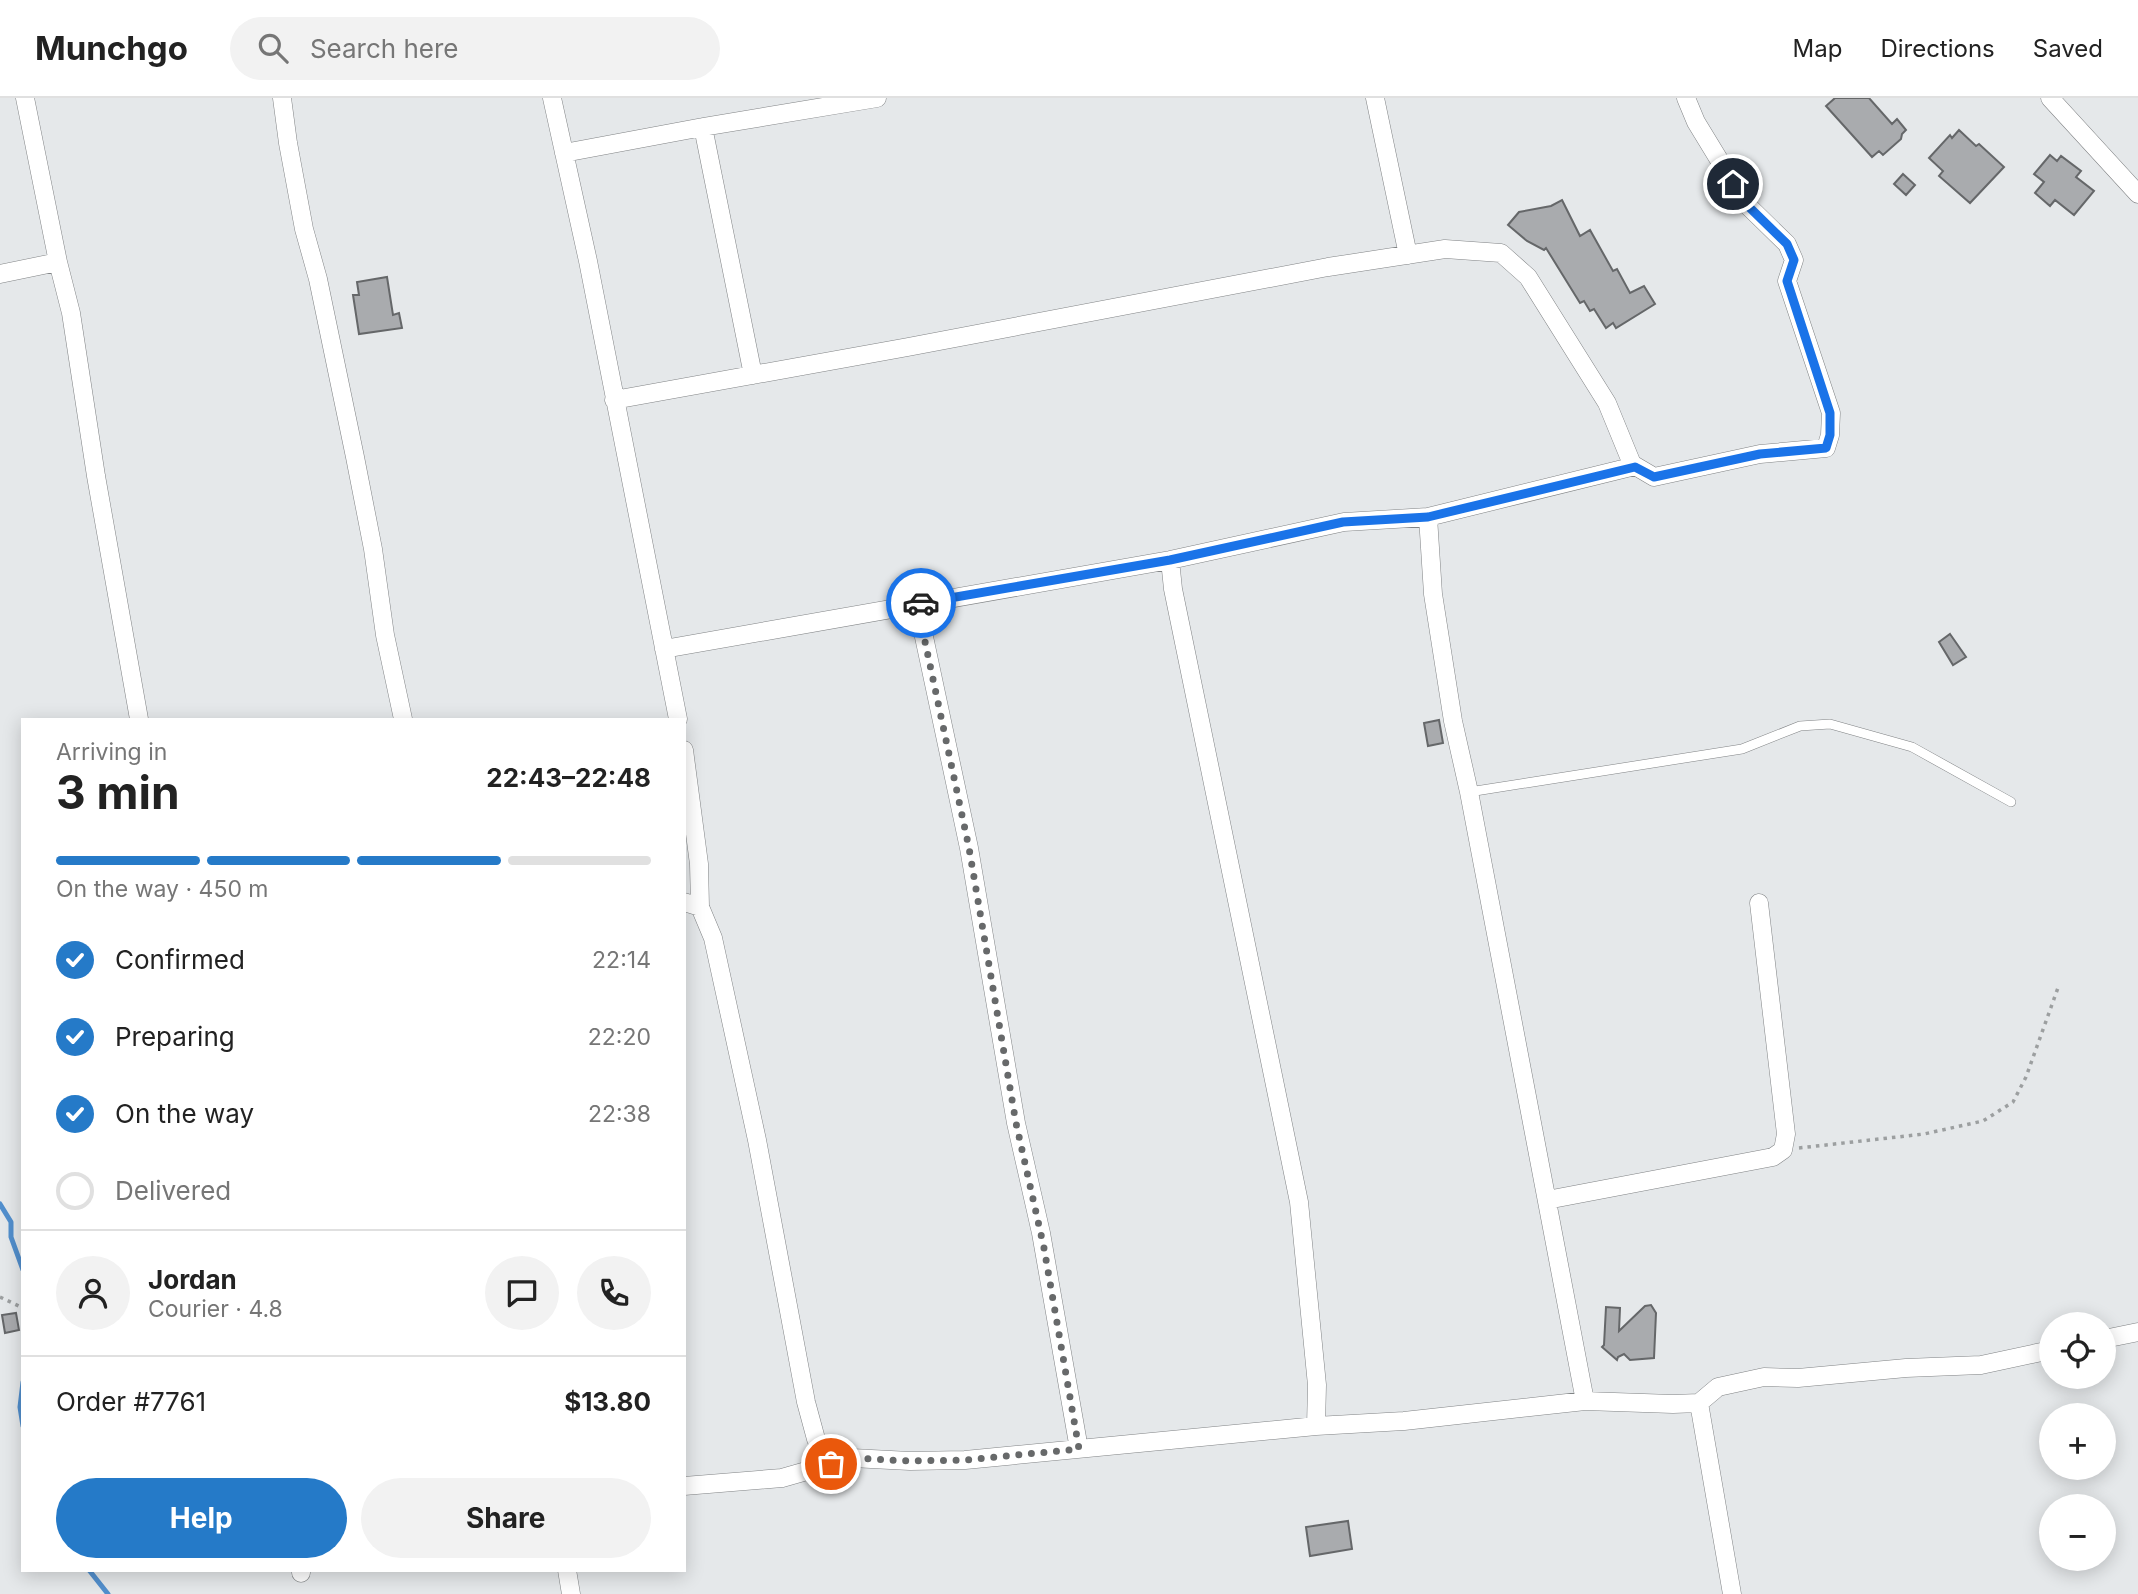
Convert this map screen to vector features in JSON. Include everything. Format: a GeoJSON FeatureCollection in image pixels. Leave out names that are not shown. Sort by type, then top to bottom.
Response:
{"type":"FeatureCollection","features":[{"type":"Feature","properties":{"kind":"street"},"geometry":{"type":"LineString","coordinates":[[25,98],[71,313],[96,476],[139,718]]}},
{"type":"Feature","properties":{"kind":"street"},"geometry":{"type":"LineString","coordinates":[[282,98],[304,229],[318,279],[358,470],[385,635],[402,718]]}},
{"type":"Feature","properties":{"kind":"street"},"geometry":{"type":"LineString","coordinates":[[552,98],[588,261],[678,718]]}},
{"type":"Feature","properties":{"kind":"street"},"geometry":{"type":"LineString","coordinates":[[564,153],[877,98]]}},
{"type":"Feature","properties":{"kind":"street"},"geometry":{"type":"LineString","coordinates":[[1375,98],[1408,255]]}},
{"type":"Feature","properties":{"kind":"street"},"geometry":{"type":"LineString","coordinates":[[614,400],[1328,267],[1446,249],[1501,253],[1528,277],[1607,403],[1635,467],[1654,477],[1760,454],[1826,448],[1830,435],[1830,413],[1787,281],[1794,260],[1787,244],[1746,204],[1696,122],[1686,98]]}},
{"type":"Feature","properties":{"kind":"street"},"geometry":{"type":"LineString","coordinates":[[2050,98],[2138,194]]}},
{"type":"Feature","properties":{"kind":"street"},"geometry":{"type":"LineString","coordinates":[[703,127],[753,375]]}},
{"type":"Feature","properties":{"kind":"street"},"geometry":{"type":"LineString","coordinates":[[0,274],[58,262]]}},
{"type":"Feature","properties":{"kind":"street"},"geometry":{"type":"LineString","coordinates":[[664,649],[1170,560],[1343,522],[1428,517],[1635,467]]}},
{"type":"Feature","properties":{"kind":"street"},"geometry":{"type":"LineString","coordinates":[[1428,517],[1433,594],[1453,721],[1469,792],[1585,1401]]}},
{"type":"Feature","properties":{"kind":"street"},"geometry":{"type":"LineString","coordinates":[[1170,560],[1172,589],[1299,1202],[1317,1385],[1316,1426]]}},
{"type":"Feature","properties":{"kind":"street"},"geometry":{"type":"LineString","coordinates":[[917,604],[969,848],[1016,1123],[1043,1243],[1079,1449]]}},
{"type":"Feature","properties":{"kind":"street"},"geometry":{"type":"LineString","coordinates":[[686,765],[699,864],[692,904],[713,937],[757,1140],[806,1402],[816,1438],[831,1464]]}},
{"type":"Feature","properties":{"kind":"street"},"geometry":{"type":"LineString","coordinates":[[1547,1200],[1773,1157],[1783,1150],[1786,1134],[1759,903]]}},
{"type":"Feature","properties":{"kind":"street"},"geometry":{"type":"LineString","coordinates":[[2116,1337],[2138,1332]]}},
{"type":"Feature","properties":{"kind":"street"},"geometry":{"type":"LineString","coordinates":[[686,1486],[782,1478],[852,1458],[965,1460],[1316,1426],[1404,1421],[1585,1401],[1699,1403],[1718,1387],[1764,1377],[1798,1378],[1906,1368],[1981,1365],[2039,1353]]}},
{"type":"Feature","properties":{"kind":"street"},"geometry":{"type":"LineString","coordinates":[[1699,1403],[1732,1594]]}},
{"type":"Feature","properties":{"kind":"street"},"geometry":{"type":"LineString","coordinates":[[568,1572],[571,1594]]}},
{"type":"Feature","properties":{"kind":"lane"},"geometry":{"type":"LineString","coordinates":[[1469,792],[1742,749],[1800,726],[1830,724],[1912,747],[2011,802]]}},
{"type":"Feature","properties":{"kind":"path"},"geometry":{"type":"LineString","coordinates":[[1783,1150],[1924,1134],[1983,1121],[2013,1102],[2026,1077],[2060,985]]}},
{"type":"Feature","properties":{"kind":"path"},"geometry":{"type":"LineString","coordinates":[[0,1297],[21,1307]]}},
{"type":"Feature","properties":{"kind":"building"},"geometry":{"type":"Polygon","coordinates":[[[1835,98],[1869,98],[1892,124],[1897,119],[1906,130],[1901,139],[1883,155],[1879,151],[1872,157],[1826,106],[1835,98]]]}},
{"type":"Feature","properties":{"kind":"building"},"geometry":{"type":"Polygon","coordinates":[[[1959,130],[2004,167],[1970,203],[1939,176],[1943,171],[1929,158],[1950,135],[1952,138],[1959,130]]]}},
{"type":"Feature","properties":{"kind":"building"},"geometry":{"type":"Polygon","coordinates":[[[2050,155],[2057,161],[2061,156],[2081,171],[2076,177],[2094,191],[2074,215],[2055,200],[2050,206],[2035,193],[2044,182],[2034,174],[2050,155]]]}},
{"type":"Feature","properties":{"kind":"building"},"geometry":{"type":"Polygon","coordinates":[[[1903,174],[1915,185],[1906,195],[1894,184],[1903,174]]]}},
{"type":"Feature","properties":{"kind":"building"},"geometry":{"type":"Polygon","coordinates":[[[1562,200],[1580,236],[1590,230],[1613,271],[1617,269],[1630,293],[1644,286],[1655,304],[1616,328],[1613,323],[1606,328],[1594,309],[1590,311],[1584,301],[1580,303],[1546,248],[1544,250],[1527,241],[1508,225],[1519,212],[1551,206],[1562,200]]]}},
{"type":"Feature","properties":{"kind":"building"},"geometry":{"type":"Polygon","coordinates":[[[387,277],[393,315],[399,313],[402,328],[359,334],[353,295],[359,295],[357,282],[387,277]]]}},
{"type":"Feature","properties":{"kind":"building"},"geometry":{"type":"Polygon","coordinates":[[[1950,634],[1966,657],[1953,665],[1939,642],[1950,634]]]}},
{"type":"Feature","properties":{"kind":"building"},"geometry":{"type":"Polygon","coordinates":[[[1439,720],[1443,743],[1428,746],[1424,723],[1439,720]]]}},
{"type":"Feature","properties":{"kind":"building"},"geometry":{"type":"Polygon","coordinates":[[[1651,1305],[1656,1313],[1654,1358],[1630,1360],[1624,1354],[1617,1360],[1602,1347],[1606,1307],[1620,1308],[1619,1331],[1645,1306],[1651,1305]]]}},
{"type":"Feature","properties":{"kind":"building"},"geometry":{"type":"Polygon","coordinates":[[[16,1313],[19,1330],[5,1333],[2,1315],[16,1313]]]}},
{"type":"Feature","properties":{"kind":"building"},"geometry":{"type":"Polygon","coordinates":[[[1348,1521],[1352,1549],[1310,1556],[1306,1527],[1348,1521]]]}},
{"type":"Feature","properties":{"kind":"waterway"},"geometry":{"type":"LineString","coordinates":[[0,1204],[11,1222],[11,1237],[21,1264]]}},
{"type":"Feature","properties":{"kind":"waterway"},"geometry":{"type":"LineString","coordinates":[[21,1399],[21,1413]]}},
{"type":"Feature","properties":{"kind":"waterway"},"geometry":{"type":"LineString","coordinates":[[91,1572],[108,1594]]}},
{"type":"Feature","properties":{"kind":"way so far"},"geometry":{"type":"LineString","coordinates":[[831,1464],[852,1458],[965,1460],[1079,1449],[1044,1248],[1016,1123],[969,848],[917,604],[921,603]]}},
{"type":"Feature","properties":{"kind":"route"},"geometry":{"type":"LineString","coordinates":[[921,603],[1170,560],[1343,522],[1428,517],[1635,467],[1654,477],[1760,454],[1826,448],[1830,435],[1830,413],[1787,281],[1794,260],[1787,244],[1746,204],[1733,184]]}}]}
